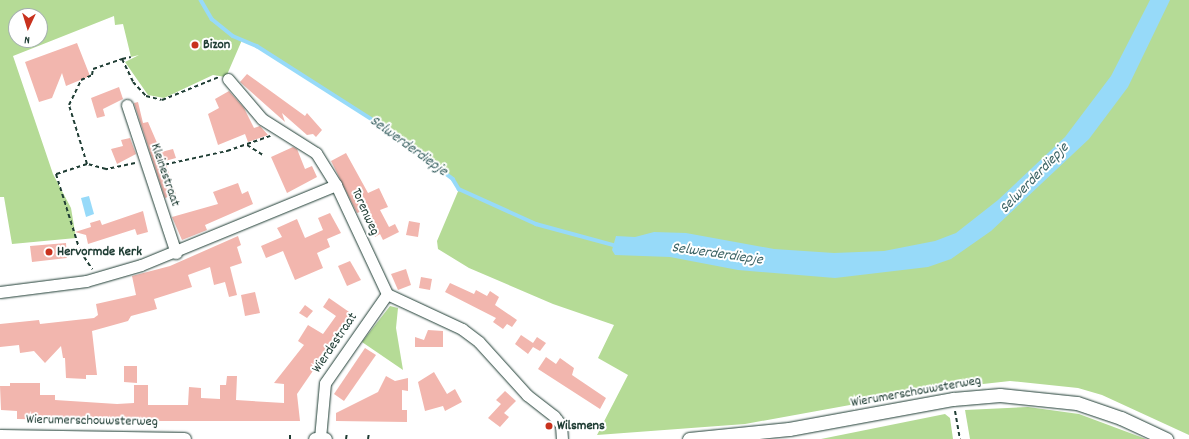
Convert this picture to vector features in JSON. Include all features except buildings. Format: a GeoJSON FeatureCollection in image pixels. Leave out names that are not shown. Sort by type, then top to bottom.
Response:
{"type":"FeatureCollection","features":[{"type":"Feature","properties":{"kind":"street"},"geometry":{"type":"LineString","coordinates":[[228,79],[262,119],[316,153],[336,185]]}},
{"type":"Feature","properties":{"kind":"street","name":"Kleinestraat"},"geometry":{"type":"LineString","coordinates":[[127,105],[146,169],[176,253]]}},
{"type":"Feature","properties":{"kind":"street","name":"Torenweg"},"geometry":{"type":"LineString","coordinates":[[0,292],[95,278],[176,253],[336,185],[387,294]]}},
{"type":"Feature","properties":{"kind":"street"},"geometry":{"type":"LineString","coordinates":[[387,294],[462,329],[479,342],[527,395],[554,416],[561,425],[562,439]]}},
{"type":"Feature","properties":{"kind":"street","name":"Wierdestraat"},"geometry":{"type":"LineString","coordinates":[[320,439],[325,384],[387,294]]}},
{"type":"Feature","properties":{"kind":"street","name":"Wierumerschouwsterweg"},"geometry":{"type":"LineString","coordinates":[[689,439],[793,429],[952,399],[1000,395],[1060,400],[1107,413],[1166,439]]}},
{"type":"Feature","properties":{"kind":"street","name":"Wierumerschouwsterweg"},"geometry":{"type":"LineString","coordinates":[[0,436],[184,439]]}},
{"type":"Feature","properties":{"kind":"path"},"geometry":{"type":"LineString","coordinates":[[122,59],[131,57]]}},
{"type":"Feature","properties":{"kind":"path"},"geometry":{"type":"LineString","coordinates":[[146,169],[247,145],[279,130]]}},
{"type":"Feature","properties":{"kind":"path"},"geometry":{"type":"LineString","coordinates":[[247,145],[263,155]]}},
{"type":"Feature","properties":{"kind":"path"},"geometry":{"type":"LineString","coordinates":[[87,164],[56,174],[80,251],[95,278]]}},
{"type":"Feature","properties":{"kind":"path"},"geometry":{"type":"LineString","coordinates":[[952,399],[960,439]]}},
{"type":"Feature","properties":{"kind":"path"},"geometry":{"type":"LineString","coordinates":[[290,432],[290,439]]}},
{"type":"Feature","properties":{"kind":"path"},"geometry":{"type":"LineString","coordinates":[[346,439],[347,433]]}},
{"type":"Feature","properties":{"kind":"path"},"geometry":{"type":"LineString","coordinates":[[368,439],[369,433]]}},
{"type":"Feature","properties":{"kind":"green space"},"geometry":{"type":"Polygon","coordinates":[[[0,0],[1189,0],[1189,435],[1102,395],[1078,388],[1010,381],[938,389],[745,424],[597,435],[628,375],[598,358],[614,325],[553,304],[469,268],[438,249],[437,241],[459,189],[453,179],[347,103],[257,46],[242,40],[226,77],[213,75],[164,98],[148,95],[125,62],[139,55],[131,57],[123,24],[115,25],[114,16],[48,42],[48,8],[8,8],[8,48],[33,48],[13,56],[53,174],[71,208],[76,238],[12,244],[4,197],[0,197],[0,0]]]}},
{"type":"Feature","properties":{"kind":"green space"},"geometry":{"type":"Polygon","coordinates":[[[390,306],[398,308],[396,328],[403,370],[362,342],[390,306]]]}},
{"type":"Feature","properties":{"kind":"green space"},"geometry":{"type":"Polygon","coordinates":[[[1028,407],[1079,414],[1146,439],[970,439],[965,410],[1028,407]]]}},
{"type":"Feature","properties":{"kind":"green space"},"geometry":{"type":"Polygon","coordinates":[[[945,414],[950,418],[953,439],[821,439],[945,414]]]}},
{"type":"Feature","properties":{"kind":"water"},"geometry":{"type":"Polygon","coordinates":[[[1150,0],[1170,0],[1128,87],[1089,139],[991,231],[951,259],[928,267],[835,278],[738,270],[670,257],[615,255],[612,250],[616,236],[635,237],[654,232],[686,233],[774,249],[834,253],[884,251],[935,241],[956,233],[998,200],[1065,137],[1111,76],[1150,0]]]}},
{"type":"Feature","properties":{"kind":"water"},"geometry":{"type":"Polygon","coordinates":[[[89,196],[94,214],[86,217],[81,198],[89,196]]]}},
{"type":"Feature","properties":{"kind":"waterway","name":"Selwerderdiepje"},"geometry":{"type":"LineString","coordinates":[[201,0],[212,19],[233,36],[257,46],[378,123],[453,179],[459,189],[536,224],[617,246]]}},
{"type":"Feature","properties":{"kind":"place","name":"Bizon"},"geometry":{"type":"Point","coordinates":[195,45]}},
{"type":"Feature","properties":{"kind":"place","name":"Hervormde Kerk"},"geometry":{"type":"Point","coordinates":[49,252]}},
{"type":"Feature","properties":{"kind":"place","name":"Wilsmens"},"geometry":{"type":"Point","coordinates":[549,426]}}]}
